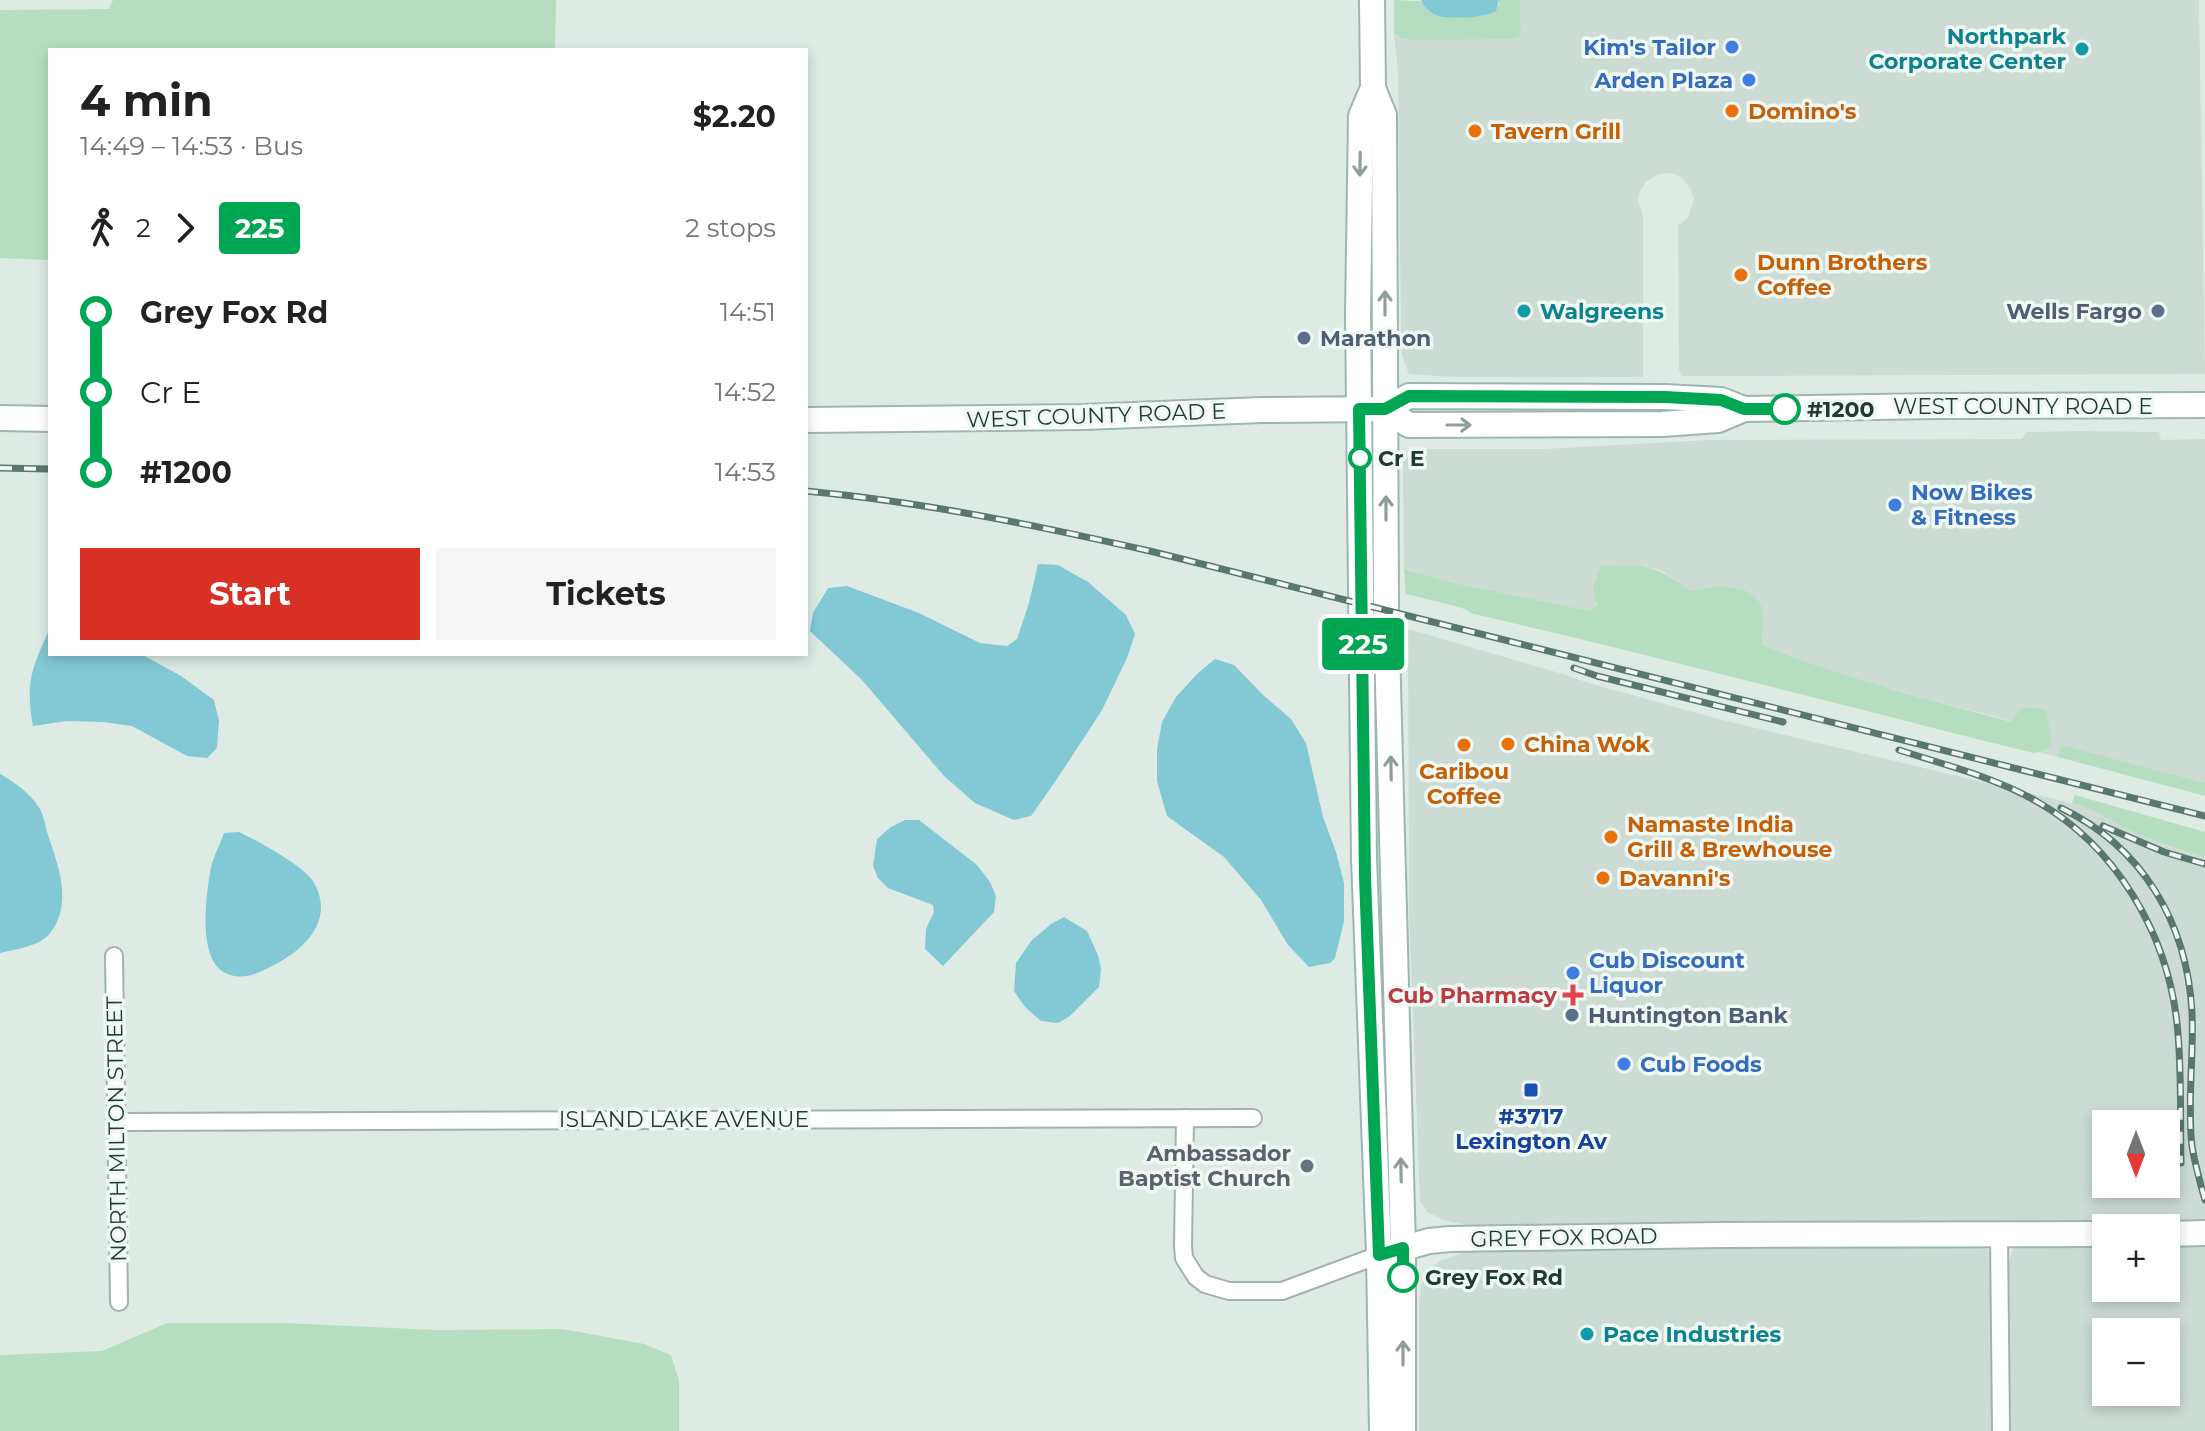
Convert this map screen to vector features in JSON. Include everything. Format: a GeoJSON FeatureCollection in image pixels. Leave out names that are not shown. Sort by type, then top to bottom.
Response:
{"type":"FeatureCollection","features":[{"type":"Feature","properties":{"kind":"main road"},"geometry":{"type":"LineString","coordinates":[[1372,0],[1373,88],[1384,115],[1386,610],[1403,1248],[1403,1431]]}},
{"type":"Feature","properties":{"kind":"main road"},"geometry":{"type":"LineString","coordinates":[[1373,88],[1361,116],[1359,409],[1365,877],[1382,1431]]}},
{"type":"Feature","properties":{"kind":"main road","name":"WEST COUNTY ROAD E"},"geometry":{"type":"LineString","coordinates":[[808,420],[1385,409],[1409,396],[1665,397],[1721,400],[1744,409],[2205,405]]}},
{"type":"Feature","properties":{"kind":"main road"},"geometry":{"type":"LineString","coordinates":[[0,418],[48,419]]}},
{"type":"Feature","properties":{"kind":"main road"},"geometry":{"type":"LineString","coordinates":[[2180,1234],[2205,1233]]}},
{"type":"Feature","properties":{"kind":"main road","name":"GREY FOX ROAD"},"geometry":{"type":"LineString","coordinates":[[1379,1255],[1429,1241],[1496,1238],[2092,1234]]}},
{"type":"Feature","properties":{"kind":"street","name":"NORTH MILTON STREET"},"geometry":{"type":"LineString","coordinates":[[114,956],[119,1302]]}},
{"type":"Feature","properties":{"kind":"street","name":"GREY FOX ROAD"},"geometry":{"type":"LineString","coordinates":[[1185,1118],[1184,1258],[1205,1284],[1229,1291],[1282,1291],[1379,1255]]}},
{"type":"Feature","properties":{"kind":"street","name":"ISLAND LAKE AVENUE"},"geometry":{"type":"LineString","coordinates":[[115,1122],[1253,1118]]}},
{"type":"Feature","properties":{"kind":"street"},"geometry":{"type":"LineString","coordinates":[[1999,1234],[2001,1431]]}},
{"type":"Feature","properties":{"kind":"shaded area"},"geometry":{"type":"Polygon","coordinates":[[[1520,0],[2199,0],[2205,374],[1682,376],[1679,370],[1678,225],[1688,218],[1694,199],[1683,179],[1666,173],[1646,181],[1638,201],[1643,215],[1643,377],[1453,377],[1409,374],[1402,355],[1398,72],[1394,33],[1397,36],[1521,31],[1520,0]]]}},
{"type":"Feature","properties":{"kind":"shaded area"},"geometry":{"type":"Polygon","coordinates":[[[2026,432],[2159,432],[2161,440],[2205,439],[2205,783],[2061,746],[2058,757],[2039,752],[2044,751],[2008,720],[1900,692],[1762,645],[1763,620],[1731,588],[1692,591],[1662,571],[1645,566],[1600,566],[1597,603],[1591,611],[1454,583],[1404,569],[1403,462],[1417,449],[1544,449],[1709,440],[2022,439],[2026,432]]]}},
{"type":"Feature","properties":{"kind":"shaded area"},"geometry":{"type":"Polygon","coordinates":[[[1408,629],[1722,720],[2088,807],[2169,847],[2205,857],[2205,1222],[2180,1222],[2180,1214],[2092,1214],[2092,1222],[1467,1225],[1427,1212],[1420,1201],[1409,910],[1408,629]]]}},
{"type":"Feature","properties":{"kind":"shaded area"},"geometry":{"type":"Polygon","coordinates":[[[1977,1245],[1988,1250],[1991,1257],[1991,1431],[1419,1431],[1421,1284],[1429,1269],[1459,1254],[1481,1248],[1977,1245]]]}},
{"type":"Feature","properties":{"kind":"shaded area"},"geometry":{"type":"Polygon","coordinates":[[[2019,1245],[2092,1245],[2092,1302],[2180,1302],[2180,1245],[2205,1245],[2205,1431],[2010,1431],[2009,1260],[2013,1249],[2019,1245]]]}},
{"type":"Feature","properties":{"kind":"green space"},"geometry":{"type":"Polygon","coordinates":[[[113,0],[556,0],[555,48],[48,48],[48,260],[0,258],[0,10],[109,9],[113,0]]]}},
{"type":"Feature","properties":{"kind":"green space"},"geometry":{"type":"Polygon","coordinates":[[[1394,0],[1499,5],[1499,0],[1520,0],[1521,31],[1513,39],[1401,38],[1394,33],[1394,0]]]}},
{"type":"Feature","properties":{"kind":"green space"},"geometry":{"type":"Polygon","coordinates":[[[1631,565],[1656,570],[1692,591],[1731,587],[1750,593],[1761,606],[1762,645],[1812,664],[2012,722],[2020,709],[2031,707],[2046,710],[2052,744],[2044,751],[2034,753],[1474,614],[1406,594],[1404,569],[1454,583],[1591,611],[1597,604],[1593,589],[1600,566],[1631,565]]]}},
{"type":"Feature","properties":{"kind":"green space"},"geometry":{"type":"Polygon","coordinates":[[[2061,745],[2205,783],[2205,796],[2058,757],[2061,745]]]}},
{"type":"Feature","properties":{"kind":"green space"},"geometry":{"type":"Polygon","coordinates":[[[2075,795],[2205,832],[2205,857],[2147,837],[2072,803],[2075,795]]]}},
{"type":"Feature","properties":{"kind":"green space"},"geometry":{"type":"Polygon","coordinates":[[[167,1323],[284,1323],[436,1330],[563,1329],[644,1344],[671,1355],[679,1381],[679,1431],[0,1431],[0,1355],[102,1351],[167,1323]]]}},
{"type":"Feature","properties":{"kind":"water"},"geometry":{"type":"Polygon","coordinates":[[[1421,0],[1499,0],[1496,11],[1460,18],[1436,15],[1421,0]]]}},
{"type":"Feature","properties":{"kind":"water"},"geometry":{"type":"Polygon","coordinates":[[[1038,564],[1058,565],[1088,582],[1126,615],[1135,634],[1102,710],[1031,816],[1014,820],[975,803],[944,776],[862,680],[810,631],[813,613],[828,588],[847,586],[919,613],[980,643],[1007,646],[1017,639],[1038,564]]]}},
{"type":"Feature","properties":{"kind":"water"},"geometry":{"type":"Polygon","coordinates":[[[48,633],[48,656],[145,656],[181,676],[214,700],[219,721],[217,748],[207,758],[187,756],[132,726],[103,722],[67,721],[33,726],[30,686],[48,633]]]}},
{"type":"Feature","properties":{"kind":"water"},"geometry":{"type":"Polygon","coordinates":[[[1215,659],[1234,665],[1291,719],[1306,743],[1323,817],[1344,883],[1344,921],[1335,958],[1330,963],[1309,967],[1288,945],[1261,900],[1224,857],[1167,816],[1157,781],[1157,749],[1162,722],[1176,697],[1215,659]]]}},
{"type":"Feature","properties":{"kind":"water"},"geometry":{"type":"Polygon","coordinates":[[[0,774],[26,792],[40,809],[59,871],[62,896],[58,921],[47,937],[0,953],[0,774]]]}},
{"type":"Feature","properties":{"kind":"water"},"geometry":{"type":"Polygon","coordinates":[[[905,820],[919,820],[977,865],[996,896],[994,912],[943,966],[925,949],[926,929],[934,912],[933,905],[888,888],[878,878],[873,866],[877,839],[905,820]]]}},
{"type":"Feature","properties":{"kind":"water"},"geometry":{"type":"Polygon","coordinates":[[[239,832],[301,869],[314,883],[320,896],[321,909],[314,932],[296,951],[263,970],[240,977],[218,967],[211,956],[206,926],[211,867],[224,833],[239,832]]]}},
{"type":"Feature","properties":{"kind":"water"},"geometry":{"type":"Polygon","coordinates":[[[1064,917],[1087,931],[1101,969],[1099,987],[1070,1016],[1058,1023],[1041,1021],[1025,1007],[1014,991],[1016,963],[1031,941],[1064,917]]]}},
{"type":"Feature","properties":{"kind":"railway"},"geometry":{"type":"LineString","coordinates":[[0,468],[48,469]]}},
{"type":"Feature","properties":{"kind":"railway"},"geometry":{"type":"LineString","coordinates":[[808,491],[981,516],[1154,552],[2205,816]]}},
{"type":"Feature","properties":{"kind":"railway"},"geometry":{"type":"LineString","coordinates":[[1574,668],[1783,722]]}},
{"type":"Feature","properties":{"kind":"railway"},"geometry":{"type":"LineString","coordinates":[[1899,750],[1986,778],[2036,801],[2065,820],[2090,842],[2133,895],[2162,957],[2171,989],[2180,1058],[2181,1163]]}},
{"type":"Feature","properties":{"kind":"railway"},"geometry":{"type":"LineString","coordinates":[[2061,808],[2090,824],[2137,866],[2155,891],[2181,948],[2192,1012],[2192,1146],[2205,1200]]}},
{"type":"Feature","properties":{"kind":"railway"},"geometry":{"type":"LineString","coordinates":[[2103,826],[2164,852],[2205,864]]}},
{"type":"Feature","properties":{"kind":"bus line","name":"225"},"geometry":{"type":"LineString","coordinates":[[1403,1277],[1403,1248],[1379,1255],[1365,877],[1359,409],[1385,409],[1409,396],[1665,397],[1721,400],[1744,409],[1785,409]]}},
{"type":"Feature","properties":{"kind":"place","name":"Kim's Tailor"},"geometry":{"type":"Point","coordinates":[1732,47]}},
{"type":"Feature","properties":{"kind":"place","name":"Northpark Corporate Center"},"geometry":{"type":"Point","coordinates":[2082,49]}},
{"type":"Feature","properties":{"kind":"place","name":"Arden Plaza"},"geometry":{"type":"Point","coordinates":[1749,80]}},
{"type":"Feature","properties":{"kind":"place","name":"Domino's"},"geometry":{"type":"Point","coordinates":[1732,111]}},
{"type":"Feature","properties":{"kind":"place","name":"Tavern Grill"},"geometry":{"type":"Point","coordinates":[1475,131]}},
{"type":"Feature","properties":{"kind":"place","name":"Dunn Brothers Coffee"},"geometry":{"type":"Point","coordinates":[1741,275]}},
{"type":"Feature","properties":{"kind":"place","name":"Walgreens"},"geometry":{"type":"Point","coordinates":[1524,311]}},
{"type":"Feature","properties":{"kind":"place","name":"Wells Fargo"},"geometry":{"type":"Point","coordinates":[2158,311]}},
{"type":"Feature","properties":{"kind":"place","name":"Marathon"},"geometry":{"type":"Point","coordinates":[1304,338]}},
{"type":"Feature","properties":{"kind":"place","name":"#1200"},"geometry":{"type":"Point","coordinates":[1785,409]}},
{"type":"Feature","properties":{"kind":"place","name":"Cr E"},"geometry":{"type":"Point","coordinates":[1360,458]}},
{"type":"Feature","properties":{"kind":"place","name":"Now Bikes & Fitness"},"geometry":{"type":"Point","coordinates":[1895,505]}},
{"type":"Feature","properties":{"kind":"place","name":"China Wok"},"geometry":{"type":"Point","coordinates":[1508,744]}},
{"type":"Feature","properties":{"kind":"place","name":"Caribou Coffee"},"geometry":{"type":"Point","coordinates":[1464,745]}},
{"type":"Feature","properties":{"kind":"place","name":"Namaste India Grill & Brewhouse"},"geometry":{"type":"Point","coordinates":[1611,837]}},
{"type":"Feature","properties":{"kind":"place","name":"Davanni's"},"geometry":{"type":"Point","coordinates":[1603,878]}},
{"type":"Feature","properties":{"kind":"place","name":"Cub Discount Liquor"},"geometry":{"type":"Point","coordinates":[1573,973]}},
{"type":"Feature","properties":{"kind":"place","name":"Cub Pharmacy"},"geometry":{"type":"Point","coordinates":[1573,995]}},
{"type":"Feature","properties":{"kind":"place","name":"Huntington Bank"},"geometry":{"type":"Point","coordinates":[1572,1015]}},
{"type":"Feature","properties":{"kind":"place","name":"Cub Foods"},"geometry":{"type":"Point","coordinates":[1624,1064]}},
{"type":"Feature","properties":{"kind":"place","name":"#3717 Lexington Av"},"geometry":{"type":"Point","coordinates":[1531,1090]}},
{"type":"Feature","properties":{"kind":"place","name":"Ambassador Baptist Church"},"geometry":{"type":"Point","coordinates":[1307,1166]}},
{"type":"Feature","properties":{"kind":"place","name":"Grey Fox Rd"},"geometry":{"type":"Point","coordinates":[1403,1277]}},
{"type":"Feature","properties":{"kind":"place","name":"Pace Industries"},"geometry":{"type":"Point","coordinates":[1587,1334]}}]}
